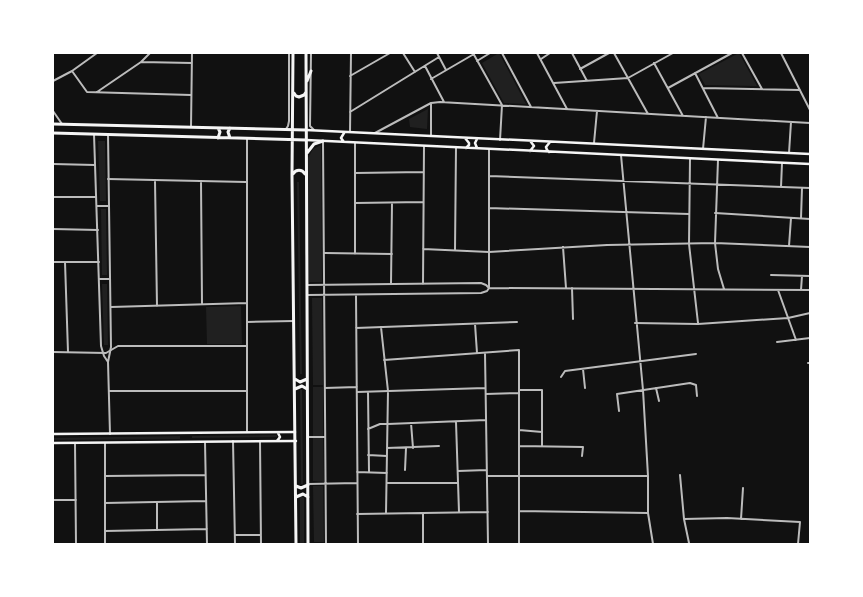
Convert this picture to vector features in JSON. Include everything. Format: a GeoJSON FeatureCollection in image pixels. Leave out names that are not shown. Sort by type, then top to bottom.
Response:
{"type":"FeatureCollection","features":[{"type":"Feature","properties":{"kind":"main road"},"geometry":{"type":"LineString","coordinates":[[293,53],[292,175],[296,432],[296,544]]}},
{"type":"Feature","properties":{"kind":"main road"},"geometry":{"type":"LineString","coordinates":[[306,53],[308,544]]}},
{"type":"Feature","properties":{"kind":"main road"},"geometry":{"type":"LineString","coordinates":[[306,87],[311,71]]}},
{"type":"Feature","properties":{"kind":"main road"},"geometry":{"type":"LineString","coordinates":[[289,74],[294,74]]}},
{"type":"Feature","properties":{"kind":"main road"},"geometry":{"type":"LineString","coordinates":[[293,91],[299,97],[303,96],[306,92]]}},
{"type":"Feature","properties":{"kind":"main road"},"geometry":{"type":"LineString","coordinates":[[53,124],[157,131],[191,127],[306,130],[810,154]]}},
{"type":"Feature","properties":{"kind":"main road"},"geometry":{"type":"LineString","coordinates":[[218,128],[220,132],[218,138]]}},
{"type":"Feature","properties":{"kind":"main road"},"geometry":{"type":"LineString","coordinates":[[230,128],[228,132],[230,138]]}},
{"type":"Feature","properties":{"kind":"main road"},"geometry":{"type":"LineString","coordinates":[[53,133],[108,134],[167,131],[218,138],[306,140],[810,164]]}},
{"type":"Feature","properties":{"kind":"main road"},"geometry":{"type":"LineString","coordinates":[[346,132],[342,134],[341,138],[346,142]]}},
{"type":"Feature","properties":{"kind":"main road"},"geometry":{"type":"LineString","coordinates":[[465,138],[469,143],[465,148]]}},
{"type":"Feature","properties":{"kind":"main road"},"geometry":{"type":"LineString","coordinates":[[480,139],[476,140],[474,143],[476,147],[480,149]]}},
{"type":"Feature","properties":{"kind":"main road"},"geometry":{"type":"LineString","coordinates":[[306,156],[308,151],[316,142],[323,141]]}},
{"type":"Feature","properties":{"kind":"main road"},"geometry":{"type":"LineString","coordinates":[[529,141],[532,142],[534,146],[530,151]]}},
{"type":"Feature","properties":{"kind":"main road"},"geometry":{"type":"LineString","coordinates":[[549,152],[547,151],[546,147],[547,144],[551,142]]}},
{"type":"Feature","properties":{"kind":"main road"},"geometry":{"type":"LineString","coordinates":[[292,175],[296,170],[300,170],[304,172],[306,176]]}},
{"type":"Feature","properties":{"kind":"main road"},"geometry":{"type":"LineString","coordinates":[[295,379],[300,382],[307,379]]}},
{"type":"Feature","properties":{"kind":"main road"},"geometry":{"type":"LineString","coordinates":[[295,389],[302,386],[307,390]]}},
{"type":"Feature","properties":{"kind":"main road"},"geometry":{"type":"LineString","coordinates":[[277,441],[280,437],[278,432]]}},
{"type":"Feature","properties":{"kind":"main road"},"geometry":{"type":"LineString","coordinates":[[53,434],[296,432]]}},
{"type":"Feature","properties":{"kind":"main road"},"geometry":{"type":"LineString","coordinates":[[181,433],[183,437],[181,442]]}},
{"type":"Feature","properties":{"kind":"main road"},"geometry":{"type":"LineString","coordinates":[[191,433],[189,437],[191,442]]}},
{"type":"Feature","properties":{"kind":"main road"},"geometry":{"type":"LineString","coordinates":[[53,443],[296,441]]}},
{"type":"Feature","properties":{"kind":"main road"},"geometry":{"type":"LineString","coordinates":[[296,486],[303,488],[308,484]]}},
{"type":"Feature","properties":{"kind":"main road"},"geometry":{"type":"LineString","coordinates":[[296,497],[303,494],[308,497]]}},
{"type":"Feature","properties":{"kind":"street"},"geometry":{"type":"LineString","coordinates":[[53,81],[72,71],[97,53]]}},
{"type":"Feature","properties":{"kind":"street"},"geometry":{"type":"LineString","coordinates":[[96,93],[141,62],[150,53]]}},
{"type":"Feature","properties":{"kind":"street"},"geometry":{"type":"LineString","coordinates":[[191,127],[192,53]]}},
{"type":"Feature","properties":{"kind":"street"},"geometry":{"type":"LineString","coordinates":[[283,130],[287,128],[289,123],[289,53]]}},
{"type":"Feature","properties":{"kind":"street"},"geometry":{"type":"LineString","coordinates":[[311,53],[310,126],[312,130],[315,131]]}},
{"type":"Feature","properties":{"kind":"street"},"geometry":{"type":"LineString","coordinates":[[350,132],[351,53]]}},
{"type":"Feature","properties":{"kind":"street"},"geometry":{"type":"LineString","coordinates":[[350,76],[390,53]]}},
{"type":"Feature","properties":{"kind":"street"},"geometry":{"type":"LineString","coordinates":[[403,53],[415,72]]}},
{"type":"Feature","properties":{"kind":"street"},"geometry":{"type":"LineString","coordinates":[[437,53],[446,70]]}},
{"type":"Feature","properties":{"kind":"street"},"geometry":{"type":"LineString","coordinates":[[477,60],[490,53]]}},
{"type":"Feature","properties":{"kind":"street"},"geometry":{"type":"LineString","coordinates":[[502,53],[531,107]]}},
{"type":"Feature","properties":{"kind":"street"},"geometry":{"type":"LineString","coordinates":[[537,53],[567,109]]}},
{"type":"Feature","properties":{"kind":"street"},"geometry":{"type":"LineString","coordinates":[[540,59],[550,53]]}},
{"type":"Feature","properties":{"kind":"street"},"geometry":{"type":"LineString","coordinates":[[572,53],[587,81]]}},
{"type":"Feature","properties":{"kind":"street"},"geometry":{"type":"LineString","coordinates":[[580,69],[609,53]]}},
{"type":"Feature","properties":{"kind":"street"},"geometry":{"type":"LineString","coordinates":[[614,53],[648,114]]}},
{"type":"Feature","properties":{"kind":"street"},"geometry":{"type":"LineString","coordinates":[[554,83],[628,78],[673,53]]}},
{"type":"Feature","properties":{"kind":"street"},"geometry":{"type":"LineString","coordinates":[[668,88],[732,53]]}},
{"type":"Feature","properties":{"kind":"street"},"geometry":{"type":"LineString","coordinates":[[742,53],[762,89]]}},
{"type":"Feature","properties":{"kind":"street"},"geometry":{"type":"LineString","coordinates":[[781,53],[810,110]]}},
{"type":"Feature","properties":{"kind":"street"},"geometry":{"type":"LineString","coordinates":[[431,79],[473,54],[502,105],[500,140]]}},
{"type":"Feature","properties":{"kind":"street"},"geometry":{"type":"LineString","coordinates":[[350,112],[439,57]]}},
{"type":"Feature","properties":{"kind":"street"},"geometry":{"type":"LineString","coordinates":[[141,62],[192,63]]}},
{"type":"Feature","properties":{"kind":"street"},"geometry":{"type":"LineString","coordinates":[[654,63],[683,116]]}},
{"type":"Feature","properties":{"kind":"street"},"geometry":{"type":"LineString","coordinates":[[425,66],[444,102]]}},
{"type":"Feature","properties":{"kind":"street"},"geometry":{"type":"LineString","coordinates":[[72,71],[87,92],[191,95]]}},
{"type":"Feature","properties":{"kind":"street"},"geometry":{"type":"LineString","coordinates":[[695,73],[718,118]]}},
{"type":"Feature","properties":{"kind":"street"},"geometry":{"type":"LineString","coordinates":[[703,88],[800,90]]}},
{"type":"Feature","properties":{"kind":"street"},"geometry":{"type":"LineString","coordinates":[[374,134],[431,103],[444,102],[810,123]]}},
{"type":"Feature","properties":{"kind":"street"},"geometry":{"type":"LineString","coordinates":[[431,103],[431,136]]}},
{"type":"Feature","properties":{"kind":"street"},"geometry":{"type":"LineString","coordinates":[[53,110],[62,124]]}},
{"type":"Feature","properties":{"kind":"street"},"geometry":{"type":"LineString","coordinates":[[594,144],[597,111]]}},
{"type":"Feature","properties":{"kind":"street"},"geometry":{"type":"LineString","coordinates":[[703,149],[706,117]]}},
{"type":"Feature","properties":{"kind":"street"},"geometry":{"type":"LineString","coordinates":[[790,153],[791,122]]}},
{"type":"Feature","properties":{"kind":"street"},"geometry":{"type":"LineString","coordinates":[[94,134],[102,346],[103,353],[108,362]]}},
{"type":"Feature","properties":{"kind":"street"},"geometry":{"type":"LineString","coordinates":[[108,134],[111,351],[108,362],[110,434]]}},
{"type":"Feature","properties":{"kind":"street"},"geometry":{"type":"LineString","coordinates":[[247,138],[247,432]]}},
{"type":"Feature","properties":{"kind":"street"},"geometry":{"type":"LineString","coordinates":[[323,141],[326,544]]}},
{"type":"Feature","properties":{"kind":"street"},"geometry":{"type":"LineString","coordinates":[[355,143],[355,254]]}},
{"type":"Feature","properties":{"kind":"street"},"geometry":{"type":"LineString","coordinates":[[423,284],[424,146]]}},
{"type":"Feature","properties":{"kind":"street"},"geometry":{"type":"LineString","coordinates":[[455,250],[456,148]]}},
{"type":"Feature","properties":{"kind":"street"},"geometry":{"type":"LineString","coordinates":[[306,295],[481,294],[487,291],[489,288],[489,149]]}},
{"type":"Feature","properties":{"kind":"street"},"geometry":{"type":"LineString","coordinates":[[621,155],[643,390],[648,476],[648,512],[653,544]]}},
{"type":"Feature","properties":{"kind":"street"},"geometry":{"type":"LineString","coordinates":[[690,159],[689,244],[698,324]]}},
{"type":"Feature","properties":{"kind":"street"},"geometry":{"type":"LineString","coordinates":[[718,160],[715,243],[718,269],[724,289]]}},
{"type":"Feature","properties":{"kind":"street"},"geometry":{"type":"LineString","coordinates":[[781,187],[782,163]]}},
{"type":"Feature","properties":{"kind":"street"},"geometry":{"type":"LineString","coordinates":[[53,164],[95,165]]}},
{"type":"Feature","properties":{"kind":"street"},"geometry":{"type":"LineString","coordinates":[[355,173],[423,172]]}},
{"type":"Feature","properties":{"kind":"street"},"geometry":{"type":"LineString","coordinates":[[489,176],[810,188]]}},
{"type":"Feature","properties":{"kind":"street"},"geometry":{"type":"LineString","coordinates":[[108,179],[246,182]]}},
{"type":"Feature","properties":{"kind":"street"},"geometry":{"type":"LineString","coordinates":[[155,180],[157,306]]}},
{"type":"Feature","properties":{"kind":"street"},"geometry":{"type":"LineString","coordinates":[[201,181],[202,304]]}},
{"type":"Feature","properties":{"kind":"street"},"geometry":{"type":"LineString","coordinates":[[801,218],[802,188]]}},
{"type":"Feature","properties":{"kind":"street"},"geometry":{"type":"LineString","coordinates":[[53,197],[96,197]]}},
{"type":"Feature","properties":{"kind":"street"},"geometry":{"type":"LineString","coordinates":[[355,203],[423,202]]}},
{"type":"Feature","properties":{"kind":"street"},"geometry":{"type":"LineString","coordinates":[[391,284],[392,203]]}},
{"type":"Feature","properties":{"kind":"street"},"geometry":{"type":"LineString","coordinates":[[97,206],[109,206]]}},
{"type":"Feature","properties":{"kind":"street"},"geometry":{"type":"LineString","coordinates":[[489,208],[689,214]]}},
{"type":"Feature","properties":{"kind":"street"},"geometry":{"type":"LineString","coordinates":[[715,213],[810,219]]}},
{"type":"Feature","properties":{"kind":"street"},"geometry":{"type":"LineString","coordinates":[[789,246],[790,218]]}},
{"type":"Feature","properties":{"kind":"street"},"geometry":{"type":"LineString","coordinates":[[53,229],[98,230]]}},
{"type":"Feature","properties":{"kind":"street"},"geometry":{"type":"LineString","coordinates":[[423,249],[489,252],[629,245],[715,243],[810,247]]}},
{"type":"Feature","properties":{"kind":"street"},"geometry":{"type":"LineString","coordinates":[[563,248],[566,288]]}},
{"type":"Feature","properties":{"kind":"street"},"geometry":{"type":"LineString","coordinates":[[324,253],[392,254]]}},
{"type":"Feature","properties":{"kind":"street"},"geometry":{"type":"LineString","coordinates":[[53,262],[99,262]]}},
{"type":"Feature","properties":{"kind":"street"},"geometry":{"type":"LineString","coordinates":[[65,262],[68,352]]}},
{"type":"Feature","properties":{"kind":"street"},"geometry":{"type":"LineString","coordinates":[[771,275],[810,276]]}},
{"type":"Feature","properties":{"kind":"street"},"geometry":{"type":"LineString","coordinates":[[801,290],[802,276]]}},
{"type":"Feature","properties":{"kind":"street"},"geometry":{"type":"LineString","coordinates":[[99,279],[110,279]]}},
{"type":"Feature","properties":{"kind":"street"},"geometry":{"type":"LineString","coordinates":[[306,285],[481,283],[489,288],[810,290]]}},
{"type":"Feature","properties":{"kind":"street"},"geometry":{"type":"LineString","coordinates":[[572,288],[573,319]]}},
{"type":"Feature","properties":{"kind":"street"},"geometry":{"type":"LineString","coordinates":[[778,290],[796,340]]}},
{"type":"Feature","properties":{"kind":"street"},"geometry":{"type":"LineString","coordinates":[[356,295],[358,544]]}},
{"type":"Feature","properties":{"kind":"street"},"geometry":{"type":"LineString","coordinates":[[110,307],[247,303]]}},
{"type":"Feature","properties":{"kind":"street"},"geometry":{"type":"LineString","coordinates":[[636,323],[698,324],[788,318],[810,313]]}},
{"type":"Feature","properties":{"kind":"street"},"geometry":{"type":"LineString","coordinates":[[247,322],[294,321]]}},
{"type":"Feature","properties":{"kind":"street"},"geometry":{"type":"LineString","coordinates":[[356,328],[517,322]]}},
{"type":"Feature","properties":{"kind":"street"},"geometry":{"type":"LineString","coordinates":[[475,324],[477,353]]}},
{"type":"Feature","properties":{"kind":"street"},"geometry":{"type":"LineString","coordinates":[[381,327],[388,391],[386,513]]}},
{"type":"Feature","properties":{"kind":"street"},"geometry":{"type":"LineString","coordinates":[[777,342],[810,338]]}},
{"type":"Feature","properties":{"kind":"street"},"geometry":{"type":"LineString","coordinates":[[53,352],[108,353],[118,346],[247,346]]}},
{"type":"Feature","properties":{"kind":"street"},"geometry":{"type":"LineString","coordinates":[[384,360],[519,350],[519,544]]}},
{"type":"Feature","properties":{"kind":"street"},"geometry":{"type":"LineString","coordinates":[[485,352],[488,544]]}},
{"type":"Feature","properties":{"kind":"street"},"geometry":{"type":"LineString","coordinates":[[561,377],[565,371],[640,360],[696,354]]}},
{"type":"Feature","properties":{"kind":"street"},"geometry":{"type":"LineString","coordinates":[[583,369],[585,388]]}},
{"type":"Feature","properties":{"kind":"street"},"geometry":{"type":"LineString","coordinates":[[619,411],[617,394],[690,383],[696,385],[697,396]]}},
{"type":"Feature","properties":{"kind":"street"},"geometry":{"type":"LineString","coordinates":[[325,388],[357,387]]}},
{"type":"Feature","properties":{"kind":"street"},"geometry":{"type":"LineString","coordinates":[[357,392],[486,388]]}},
{"type":"Feature","properties":{"kind":"street"},"geometry":{"type":"LineString","coordinates":[[656,388],[658,401]]}},
{"type":"Feature","properties":{"kind":"street"},"geometry":{"type":"LineString","coordinates":[[486,394],[542,390],[542,446]]}},
{"type":"Feature","properties":{"kind":"street"},"geometry":{"type":"LineString","coordinates":[[109,391],[247,391]]}},
{"type":"Feature","properties":{"kind":"street"},"geometry":{"type":"LineString","coordinates":[[368,391],[369,472]]}},
{"type":"Feature","properties":{"kind":"street"},"geometry":{"type":"LineString","coordinates":[[368,429],[380,424],[486,420]]}},
{"type":"Feature","properties":{"kind":"street"},"geometry":{"type":"LineString","coordinates":[[456,421],[459,512]]}},
{"type":"Feature","properties":{"kind":"street"},"geometry":{"type":"LineString","coordinates":[[411,423],[413,448]]}},
{"type":"Feature","properties":{"kind":"street"},"geometry":{"type":"LineString","coordinates":[[519,430],[542,432]]}},
{"type":"Feature","properties":{"kind":"street"},"geometry":{"type":"LineString","coordinates":[[308,437],[326,437]]}},
{"type":"Feature","properties":{"kind":"street"},"geometry":{"type":"LineString","coordinates":[[233,441],[235,544]]}},
{"type":"Feature","properties":{"kind":"street"},"geometry":{"type":"LineString","coordinates":[[260,441],[261,544]]}},
{"type":"Feature","properties":{"kind":"street"},"geometry":{"type":"LineString","coordinates":[[205,442],[207,544]]}},
{"type":"Feature","properties":{"kind":"street"},"geometry":{"type":"LineString","coordinates":[[75,443],[76,544]]}},
{"type":"Feature","properties":{"kind":"street"},"geometry":{"type":"LineString","coordinates":[[105,443],[105,544]]}},
{"type":"Feature","properties":{"kind":"street"},"geometry":{"type":"LineString","coordinates":[[387,448],[439,446]]}},
{"type":"Feature","properties":{"kind":"street"},"geometry":{"type":"LineString","coordinates":[[519,446],[583,447],[582,456]]}},
{"type":"Feature","properties":{"kind":"street"},"geometry":{"type":"LineString","coordinates":[[405,470],[406,448]]}},
{"type":"Feature","properties":{"kind":"street"},"geometry":{"type":"LineString","coordinates":[[368,455],[387,456]]}},
{"type":"Feature","properties":{"kind":"street"},"geometry":{"type":"LineString","coordinates":[[458,471],[487,470]]}},
{"type":"Feature","properties":{"kind":"street"},"geometry":{"type":"LineString","coordinates":[[357,472],[387,473]]}},
{"type":"Feature","properties":{"kind":"street"},"geometry":{"type":"LineString","coordinates":[[105,476],[206,475]]}},
{"type":"Feature","properties":{"kind":"street"},"geometry":{"type":"LineString","coordinates":[[680,475],[684,519],[689,544]]}},
{"type":"Feature","properties":{"kind":"street"},"geometry":{"type":"LineString","coordinates":[[487,476],[648,476]]}},
{"type":"Feature","properties":{"kind":"street"},"geometry":{"type":"LineString","coordinates":[[308,484],[357,483]]}},
{"type":"Feature","properties":{"kind":"street"},"geometry":{"type":"LineString","coordinates":[[387,483],[458,483]]}},
{"type":"Feature","properties":{"kind":"street"},"geometry":{"type":"LineString","coordinates":[[741,519],[743,488]]}},
{"type":"Feature","properties":{"kind":"street"},"geometry":{"type":"LineString","coordinates":[[53,500],[76,500]]}},
{"type":"Feature","properties":{"kind":"street"},"geometry":{"type":"LineString","coordinates":[[105,502],[206,501]]}},
{"type":"Feature","properties":{"kind":"street"},"geometry":{"type":"LineString","coordinates":[[157,502],[157,530]]}},
{"type":"Feature","properties":{"kind":"street"},"geometry":{"type":"LineString","coordinates":[[357,514],[488,512]]}},
{"type":"Feature","properties":{"kind":"street"},"geometry":{"type":"LineString","coordinates":[[519,512],[648,512]]}},
{"type":"Feature","properties":{"kind":"street"},"geometry":{"type":"LineString","coordinates":[[423,513],[424,544]]}},
{"type":"Feature","properties":{"kind":"street"},"geometry":{"type":"LineString","coordinates":[[684,519],[741,519],[800,522],[798,544]]}},
{"type":"Feature","properties":{"kind":"street"},"geometry":{"type":"LineString","coordinates":[[105,531],[207,529]]}},
{"type":"Feature","properties":{"kind":"street"},"geometry":{"type":"LineString","coordinates":[[235,535],[261,535]]}},
{"type":"Feature","properties":{"kind":"street"},"geometry":{"type":"LineString","coordinates":[[439,544],[708,544]]}},
{"type":"Feature","properties":{"kind":"shaded area"},"geometry":{"type":"Polygon","coordinates":[[[499,53],[526,104],[504,103],[482,63],[499,53]]]}},
{"type":"Feature","properties":{"kind":"shaded area"},"geometry":{"type":"Polygon","coordinates":[[[739,53],[757,86],[705,85],[699,74],[739,53]]]}},
{"type":"Feature","properties":{"kind":"shaded area"},"geometry":{"type":"Polygon","coordinates":[[[428,109],[427,129],[410,127],[409,119],[428,109]]]}},
{"type":"Feature","properties":{"kind":"shaded area"},"geometry":{"type":"Polygon","coordinates":[[[98,141],[105,141],[106,201],[100,201],[98,141]]]}},
{"type":"Feature","properties":{"kind":"shaded area"},"geometry":{"type":"Polygon","coordinates":[[[321,145],[322,282],[309,282],[308,158],[313,149],[321,145]]]}},
{"type":"Feature","properties":{"kind":"shaded area"},"geometry":{"type":"Polygon","coordinates":[[[297,182],[299,182],[302,374],[300,374],[297,182]]]}},
{"type":"Feature","properties":{"kind":"shaded area"},"geometry":{"type":"Polygon","coordinates":[[[101,209],[106,209],[107,275],[102,275],[101,209]]]}},
{"type":"Feature","properties":{"kind":"shaded area"},"geometry":{"type":"Polygon","coordinates":[[[102,284],[107,284],[108,345],[104,345],[102,284]]]}},
{"type":"Feature","properties":{"kind":"shaded area"},"geometry":{"type":"Polygon","coordinates":[[[312,298],[322,298],[323,385],[313,385],[312,298]]]}},
{"type":"Feature","properties":{"kind":"shaded area"},"geometry":{"type":"Polygon","coordinates":[[[241,306],[242,344],[207,344],[206,307],[241,306]]]}},
{"type":"Feature","properties":{"kind":"shaded area"},"geometry":{"type":"Polygon","coordinates":[[[313,387],[323,387],[323,436],[313,436],[313,387]]]}},
{"type":"Feature","properties":{"kind":"shaded area"},"geometry":{"type":"Polygon","coordinates":[[[300,390],[302,390],[303,484],[301,484],[300,390]]]}},
{"type":"Feature","properties":{"kind":"shaded area"},"geometry":{"type":"Polygon","coordinates":[[[277,435],[277,437],[192,438],[192,436],[277,435]]]}},
{"type":"Feature","properties":{"kind":"shaded area"},"geometry":{"type":"Polygon","coordinates":[[[180,436],[180,439],[53,440],[53,438],[180,436]]]}},
{"type":"Feature","properties":{"kind":"shaded area"},"geometry":{"type":"Polygon","coordinates":[[[313,438],[323,438],[324,482],[313,481],[313,438]]]}},
{"type":"Feature","properties":{"kind":"shaded area"},"geometry":{"type":"Polygon","coordinates":[[[313,486],[323,486],[324,542],[314,542],[313,486]]]}},
{"type":"Feature","properties":{"kind":"shaded area"},"geometry":{"type":"Polygon","coordinates":[[[302,496],[304,498],[304,544],[300,544],[300,497],[302,496]]]}}]}
